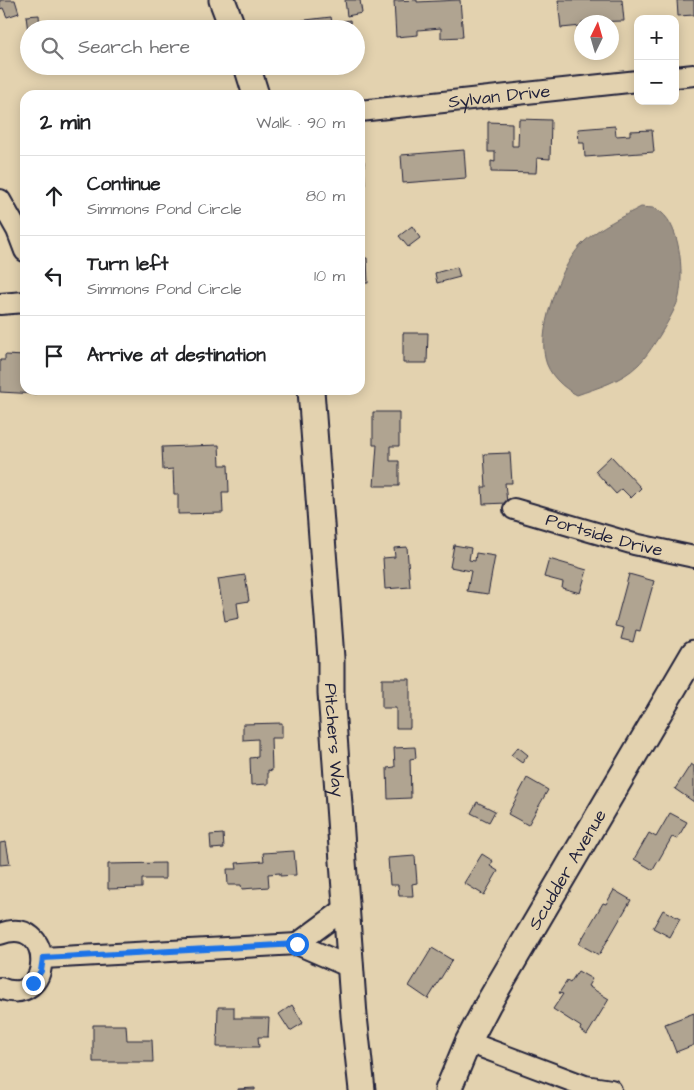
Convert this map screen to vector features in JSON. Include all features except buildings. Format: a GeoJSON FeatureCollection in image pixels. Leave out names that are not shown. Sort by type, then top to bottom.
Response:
{"type":"FeatureCollection","features":[{"type":"Feature","properties":{"kind":"main road"},"geometry":{"type":"LineString","coordinates":[[222,0],[230,20]]}},
{"type":"Feature","properties":{"kind":"main road"},"geometry":{"type":"LineString","coordinates":[[250,75],[254,90]]}},
{"type":"Feature","properties":{"kind":"main road","name":"Pitchers Way"},"geometry":{"type":"LineString","coordinates":[[312,395],[350,967],[362,1090]]}},
{"type":"Feature","properties":{"kind":"main road","name":"Scudder Avenue"},"geometry":{"type":"LineString","coordinates":[[448,1090],[468,1042],[512,961],[694,653]]}},
{"type":"Feature","properties":{"kind":"street"},"geometry":{"type":"LineString","coordinates":[[679,76],[694,74]]}},
{"type":"Feature","properties":{"kind":"street","name":"Sylvan Drive"},"geometry":{"type":"LineString","coordinates":[[365,110],[634,81]]}},
{"type":"Feature","properties":{"kind":"street"},"geometry":{"type":"LineString","coordinates":[[0,200],[20,238]]}},
{"type":"Feature","properties":{"kind":"street"},"geometry":{"type":"LineString","coordinates":[[0,304],[20,302]]}},
{"type":"Feature","properties":{"kind":"street","name":"Portside Drive"},"geometry":{"type":"LineString","coordinates":[[514,509],[634,544],[694,557]]}},
{"type":"Feature","properties":{"kind":"street"},"geometry":{"type":"LineString","coordinates":[[297,944],[347,907]]}},
{"type":"Feature","properties":{"kind":"street"},"geometry":{"type":"LineString","coordinates":[[0,934],[13,931],[26,934],[39,946],[43,958],[41,971],[28,987],[15,991],[0,988]]}},
{"type":"Feature","properties":{"kind":"street"},"geometry":{"type":"LineString","coordinates":[[43,958],[297,944],[350,967]]}},
{"type":"Feature","properties":{"kind":"street"},"geometry":{"type":"LineString","coordinates":[[468,1042],[585,1086],[610,1090]]}},
{"type":"Feature","properties":{"kind":"shaded area"},"geometry":{"type":"Polygon","coordinates":[[[641,207],[654,208],[664,215],[671,224],[676,236],[681,262],[677,304],[655,343],[643,360],[632,371],[601,387],[577,395],[557,380],[549,370],[545,358],[545,330],[553,296],[568,264],[585,241],[605,226],[641,207]]]}},
{"type":"Feature","properties":{"kind":"route"},"geometry":{"type":"LineString","coordinates":[[33,983],[41,971],[43,958],[297,944]]}}]}
